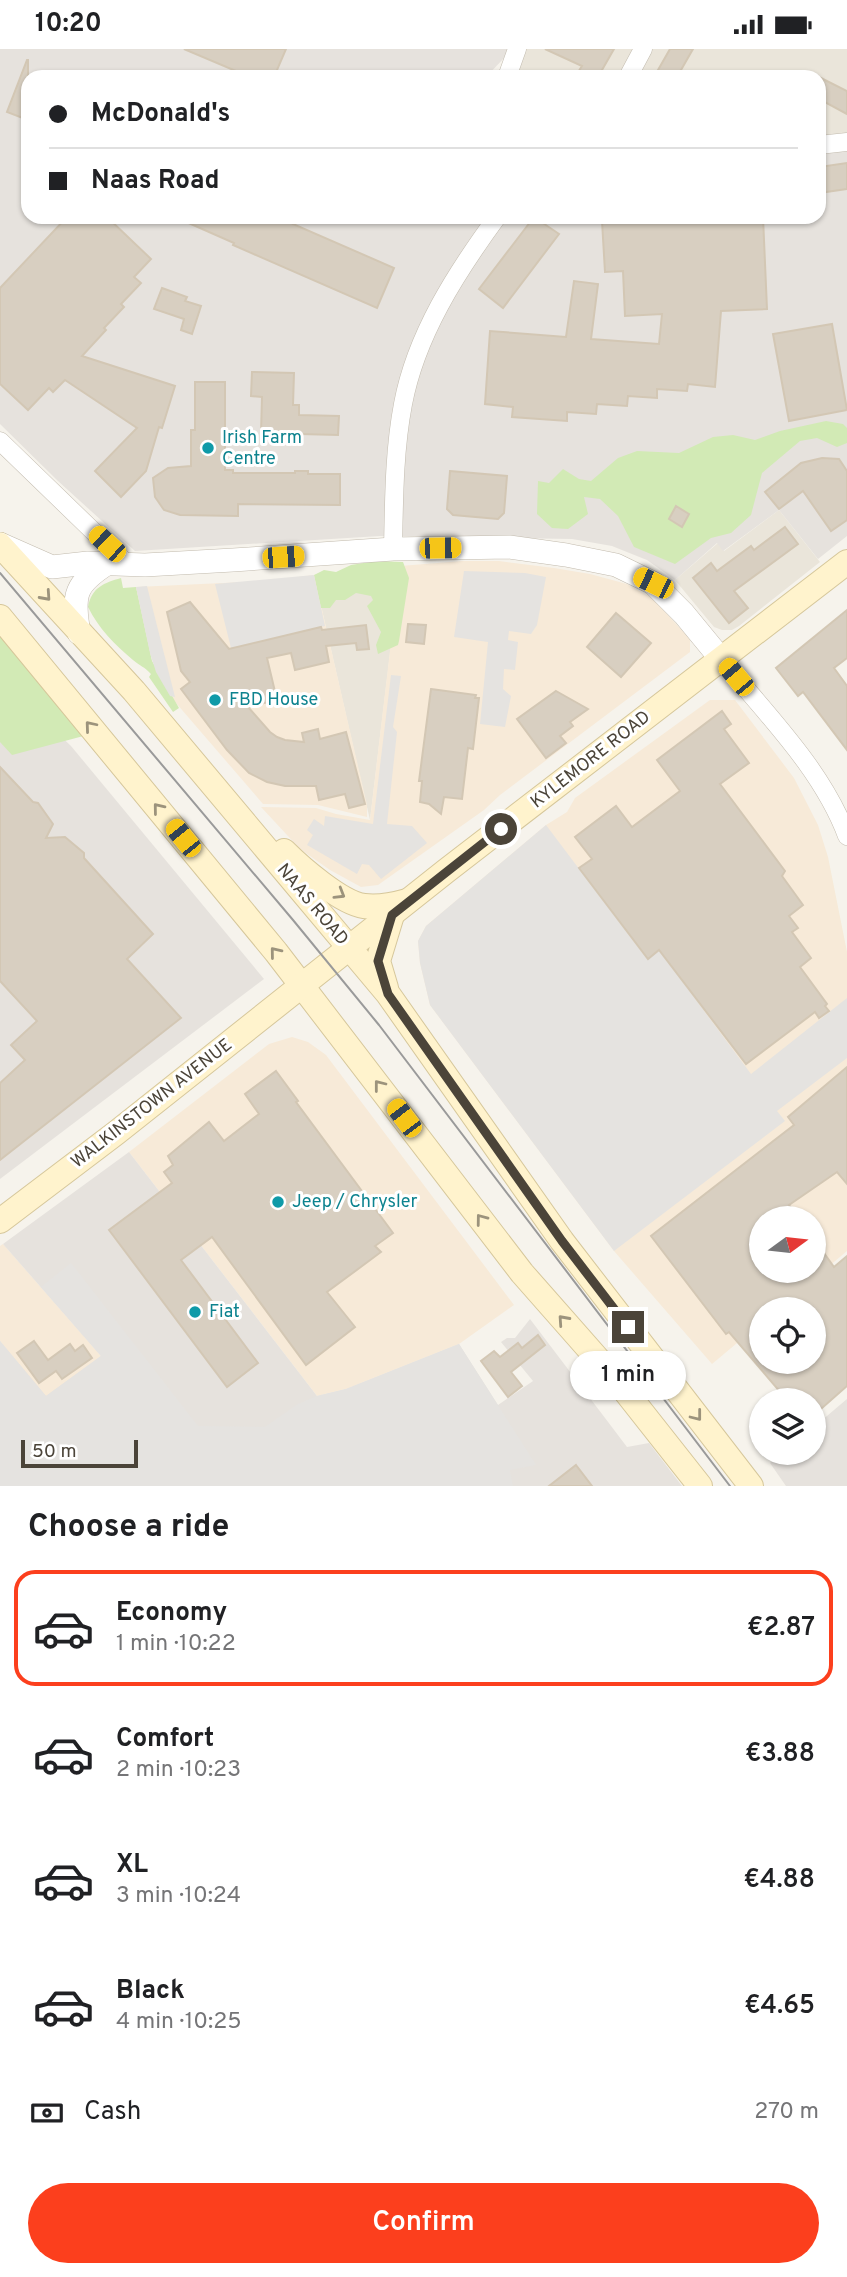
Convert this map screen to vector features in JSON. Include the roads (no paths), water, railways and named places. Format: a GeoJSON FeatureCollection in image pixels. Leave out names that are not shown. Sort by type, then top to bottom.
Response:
{"type":"FeatureCollection","features":[{"type":"Feature","properties":{"kind":"main road","name":"NAAS ROAD"},"geometry":{"type":"LineString","coordinates":[[0,544],[134,691],[388,994],[562,1241],[751,1486]]}},
{"type":"Feature","properties":{"kind":"main road","name":"KYLEMORE ROAD"},"geometry":{"type":"LineString","coordinates":[[302,986],[847,562]]}},
{"type":"Feature","properties":{"kind":"main road"},"geometry":{"type":"LineString","coordinates":[[0,617],[302,986],[522,1273],[618,1382],[700,1486]]}},
{"type":"Feature","properties":{"kind":"main road"},"geometry":{"type":"LineString","coordinates":[[198,768],[230,793],[302,869],[343,897],[363,906],[402,907],[378,961],[388,994]]}},
{"type":"Feature","properties":{"kind":"main road","name":"WALKINSTOWN AVENUE"},"geometry":{"type":"LineString","coordinates":[[0,1221],[302,986]]}},
{"type":"Feature","properties":{"kind":"street"},"geometry":{"type":"LineString","coordinates":[[510,70],[517,49]]}},
{"type":"Feature","properties":{"kind":"street"},"geometry":{"type":"LineString","coordinates":[[632,70],[643,49]]}},
{"type":"Feature","properties":{"kind":"street"},"geometry":{"type":"LineString","coordinates":[[826,144],[847,142]]}},
{"type":"Feature","properties":{"kind":"street"},"geometry":{"type":"LineString","coordinates":[[393,549],[396,472],[403,402],[433,318],[452,282],[492,224]]}},
{"type":"Feature","properties":{"kind":"street"},"geometry":{"type":"LineString","coordinates":[[0,441],[118,563]]}},
{"type":"Feature","properties":{"kind":"street"},"geometry":{"type":"LineString","coordinates":[[0,544],[52,567],[233,561],[393,549],[509,547],[616,565],[653,583],[684,614],[795,749],[829,797],[847,836]]}},
{"type":"Feature","properties":{"kind":"street"},"geometry":{"type":"LineString","coordinates":[[79,633],[75,603],[79,590],[86,578],[118,563]]}},
{"type":"Feature","properties":{"kind":"tram line"},"geometry":{"type":"LineString","coordinates":[[0,573],[379,1025],[730,1486]]}},
{"type":"Feature","properties":{"kind":"place","name":"Irish Farm Centre"},"geometry":{"type":"Point","coordinates":[208,448]}},
{"type":"Feature","properties":{"kind":"place","name":"FBD House"},"geometry":{"type":"Point","coordinates":[215,700]}},
{"type":"Feature","properties":{"kind":"place","name":"Jeep / Chrysler"},"geometry":{"type":"Point","coordinates":[278,1202]}},
{"type":"Feature","properties":{"kind":"place","name":"Fiat"},"geometry":{"type":"Point","coordinates":[195,1312]}}]}
